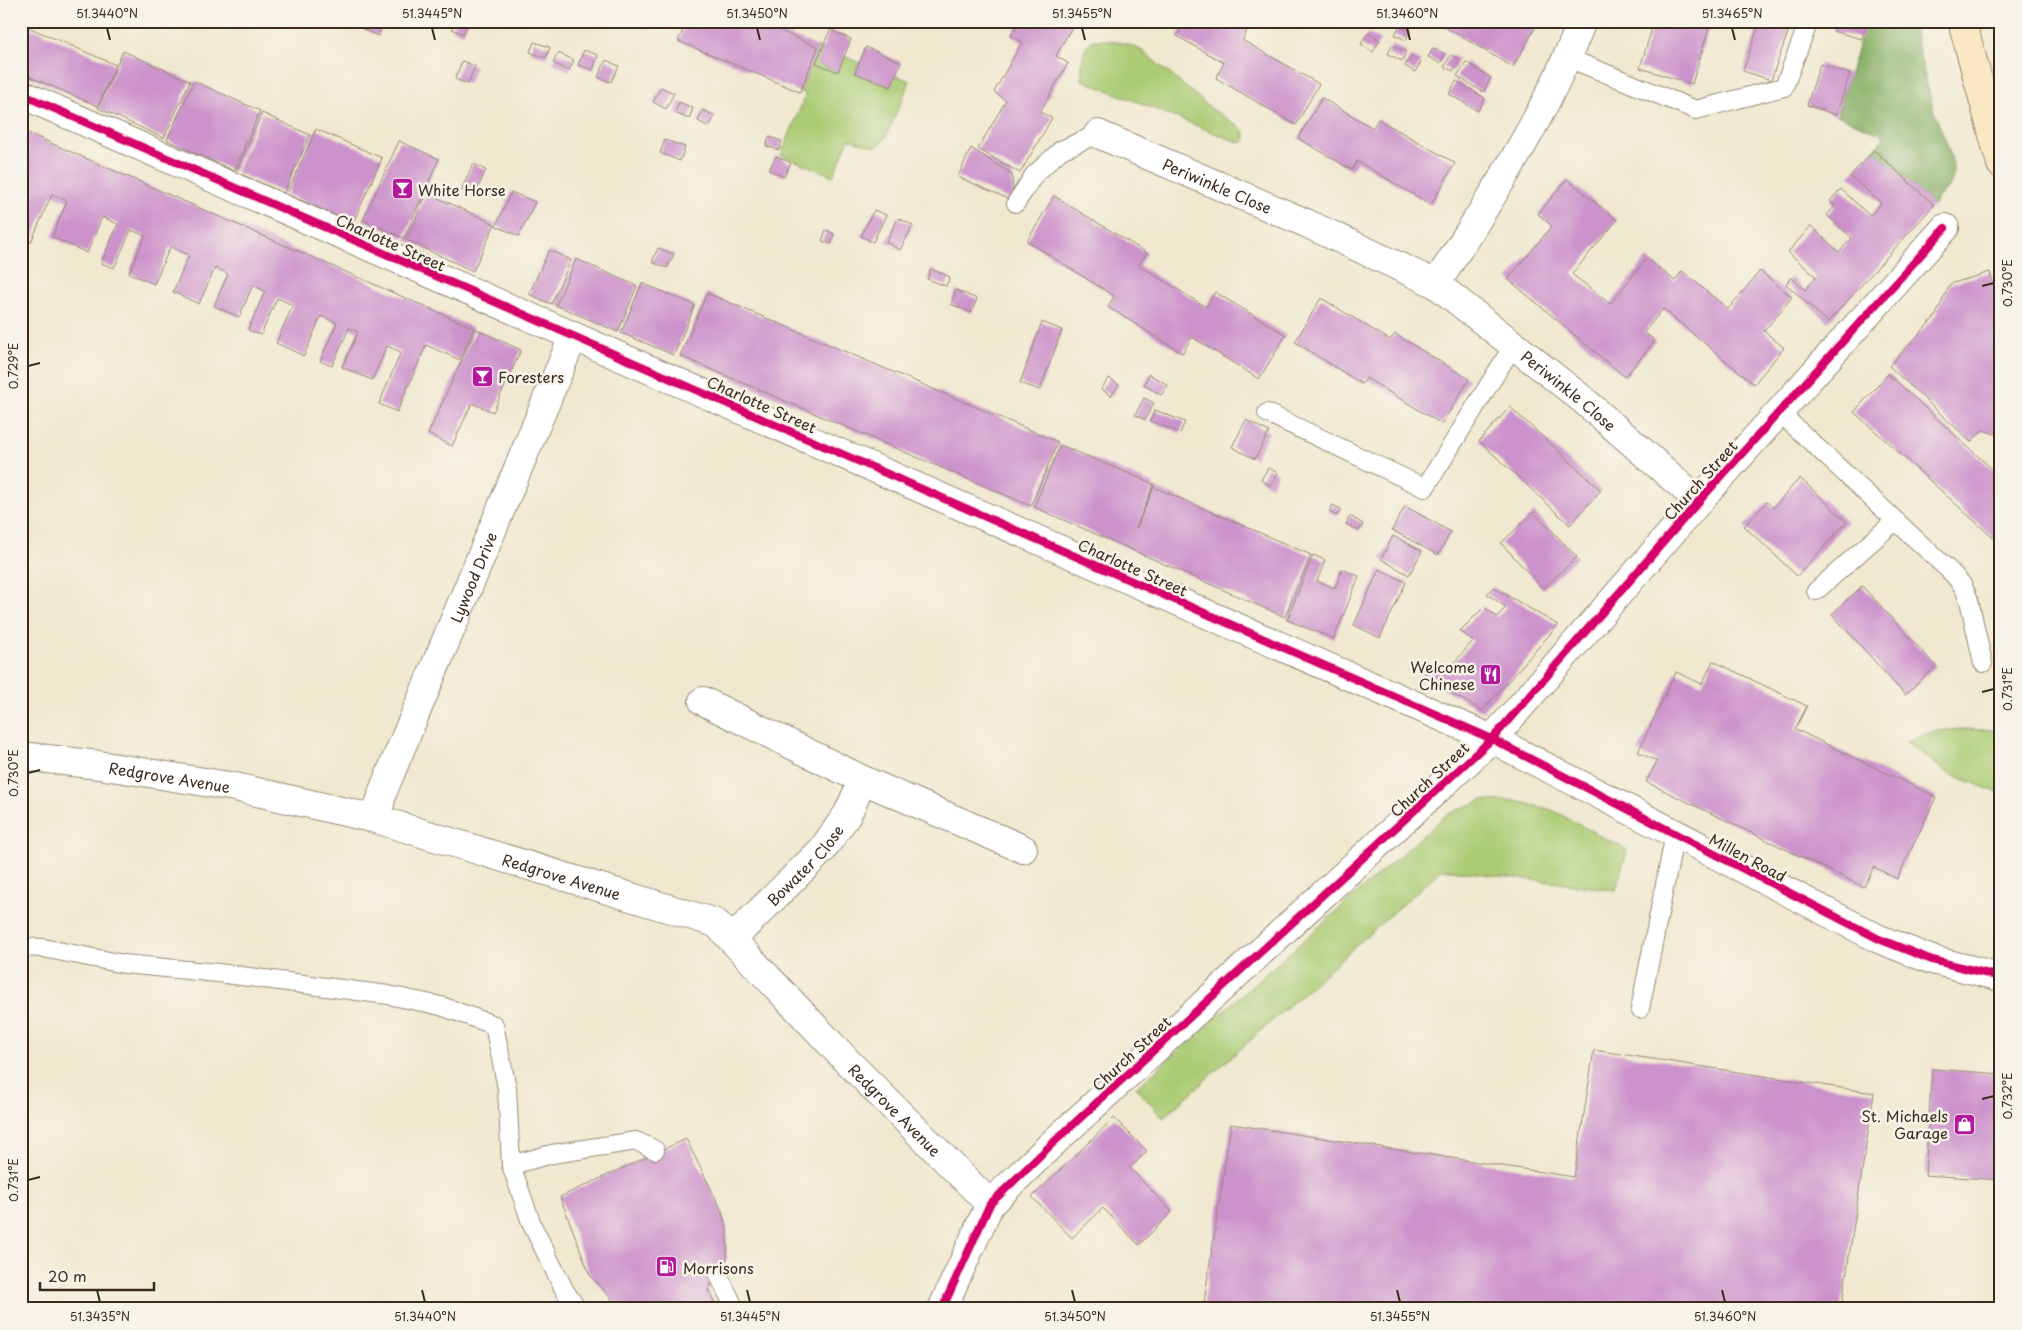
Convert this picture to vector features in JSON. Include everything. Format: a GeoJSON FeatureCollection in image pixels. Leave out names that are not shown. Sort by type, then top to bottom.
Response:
{"type":"FeatureCollection","features":[{"type":"Feature","properties":{"kind":"main road"},"geometry":{"type":"LineString","coordinates":[[1962,21],[2001,164]]}},
{"type":"Feature","properties":{"kind":"street"},"geometry":{"type":"LineString","coordinates":[[1436,284],[1502,181],[1568,58],[1582,21]]}},
{"type":"Feature","properties":{"kind":"street","name":"Charlotte Street"},"geometry":{"type":"LineString","coordinates":[[21,94],[1492,739]]}},
{"type":"Feature","properties":{"kind":"street","name":"Periwinkle Close"},"geometry":{"type":"LineString","coordinates":[[1098,134],[1306,223],[1436,284],[1582,399],[1699,501]]}},
{"type":"Feature","properties":{"kind":"street","name":"Church Street"},"geometry":{"type":"LineString","coordinates":[[942,1309],[990,1204],[1054,1142],[1492,739],[1699,501],[1945,228]]}},
{"type":"Feature","properties":{"kind":"street","name":"Lywood Drive"},"geometry":{"type":"LineString","coordinates":[[376,819],[383,791],[573,336]]}},
{"type":"Feature","properties":{"kind":"street"},"geometry":{"type":"LineString","coordinates":[[703,702],[863,780],[1023,849]]}},
{"type":"Feature","properties":{"kind":"street","name":"Millen Road"},"geometry":{"type":"LineString","coordinates":[[1492,739],[1879,939],[1932,960],[2001,977]]}},
{"type":"Feature","properties":{"kind":"street","name":"Redgrove Avenue"},"geometry":{"type":"LineString","coordinates":[[21,756],[98,765],[235,787],[376,819],[716,923],[849,1063],[990,1204]]}},
{"type":"Feature","properties":{"kind":"street","name":"Bowater Close"},"geometry":{"type":"LineString","coordinates":[[732,939],[822,850],[846,814],[863,780]]}},
{"type":"Feature","properties":{"kind":"lane"},"geometry":{"type":"LineString","coordinates":[[1568,58],[1696,110],[1784,87],[1809,21]]}},
{"type":"Feature","properties":{"kind":"lane","name":"Periwinkle Close"},"geometry":{"type":"LineString","coordinates":[[1016,203],[1034,175],[1061,150],[1098,134]]}},
{"type":"Feature","properties":{"kind":"lane"},"geometry":{"type":"LineString","coordinates":[[1267,412],[1425,488],[1513,346]]}},
{"type":"Feature","properties":{"kind":"lane"},"geometry":{"type":"LineString","coordinates":[[1779,412],[1953,574],[1963,586],[1969,600],[1984,662]]}},
{"type":"Feature","properties":{"kind":"lane"},"geometry":{"type":"LineString","coordinates":[[1816,591],[1895,521]]}},
{"type":"Feature","properties":{"kind":"lane"},"geometry":{"type":"LineString","coordinates":[[1640,1009],[1674,834]]}},
{"type":"Feature","properties":{"kind":"lane"},"geometry":{"type":"LineString","coordinates":[[21,946],[43,948],[124,964],[218,973],[388,995],[441,1006],[494,1025],[507,1088],[511,1165],[532,1225],[576,1309]]}},
{"type":"Feature","properties":{"kind":"lane"},"geometry":{"type":"LineString","coordinates":[[511,1165],[552,1154],[636,1141],[654,1150]]}},
{"type":"Feature","properties":{"kind":"lane"},"geometry":{"type":"LineString","coordinates":[[719,1276],[735,1309]]}},
{"type":"Feature","properties":{"kind":"lane"},"geometry":{"type":"LineString","coordinates":[[565,1291],[570,1309]]}},
{"type":"Feature","properties":{"kind":"green space"},"geometry":{"type":"Polygon","coordinates":[[[1866,21],[1912,21],[1935,115],[1952,160],[1952,181],[1934,205],[1874,150],[1885,136],[1837,115],[1866,21]]]}},
{"type":"Feature","properties":{"kind":"green space"},"geometry":{"type":"Polygon","coordinates":[[[1093,40],[1118,42],[1141,50],[1212,109],[1240,127],[1245,133],[1245,141],[1240,143],[1082,80],[1084,53],[1093,40]]]}},
{"type":"Feature","properties":{"kind":"green space"},"geometry":{"type":"Polygon","coordinates":[[[818,47],[822,49],[817,63],[837,72],[844,56],[859,63],[855,73],[890,87],[895,75],[910,81],[885,139],[876,147],[849,139],[833,176],[781,155],[806,94],[800,92],[818,47]]]}},
{"type":"Feature","properties":{"kind":"green space"},"geometry":{"type":"Polygon","coordinates":[[[1962,729],[1991,730],[2001,734],[2001,794],[1948,773],[1906,742],[1934,731],[1962,729]]]}},
{"type":"Feature","properties":{"kind":"green space"},"geometry":{"type":"Polygon","coordinates":[[[1482,800],[1516,801],[1552,810],[1627,850],[1616,890],[1442,869],[1163,1118],[1136,1088],[1446,815],[1482,800]]]}},
{"type":"Feature","properties":{"kind":"building"},"geometry":{"type":"Polygon","coordinates":[[[366,21],[375,21],[383,25],[378,36],[363,29],[366,21]]]}},
{"type":"Feature","properties":{"kind":"building"},"geometry":{"type":"Polygon","coordinates":[[[455,21],[469,21],[463,34],[452,29],[455,21]]]}},
{"type":"Feature","properties":{"kind":"building"},"geometry":{"type":"Polygon","coordinates":[[[632,21],[652,21],[649,29],[632,21]]]}},
{"type":"Feature","properties":{"kind":"building"},"geometry":{"type":"Polygon","coordinates":[[[687,21],[757,21],[818,47],[800,92],[678,41],[687,21]]]}},
{"type":"Feature","properties":{"kind":"building"},"geometry":{"type":"Polygon","coordinates":[[[1019,21],[1075,21],[1056,56],[1068,63],[1040,112],[1052,118],[1020,173],[978,149],[1006,100],[994,92],[1022,42],[1011,36],[1019,21]]]}},
{"type":"Feature","properties":{"kind":"building"},"geometry":{"type":"Polygon","coordinates":[[[1171,21],[1239,21],[1249,27],[1242,40],[1319,84],[1296,125],[1216,78],[1224,63],[1177,36],[1182,27],[1171,21]]]}},
{"type":"Feature","properties":{"kind":"building"},"geometry":{"type":"Polygon","coordinates":[[[1435,21],[1529,21],[1537,25],[1513,67],[1435,21]]]}},
{"type":"Feature","properties":{"kind":"building"},"geometry":{"type":"Polygon","coordinates":[[[1654,21],[1711,21],[1692,84],[1640,68],[1654,21]]]}},
{"type":"Feature","properties":{"kind":"building"},"geometry":{"type":"Polygon","coordinates":[[[1760,21],[1792,21],[1771,80],[1743,71],[1760,21]]]}},
{"type":"Feature","properties":{"kind":"building"},"geometry":{"type":"Polygon","coordinates":[[[1836,21],[1867,21],[1862,39],[1833,31],[1836,21]]]}},
{"type":"Feature","properties":{"kind":"building"},"geometry":{"type":"Polygon","coordinates":[[[21,24],[116,65],[98,106],[21,73],[21,24]]]}},
{"type":"Feature","properties":{"kind":"building"},"geometry":{"type":"Polygon","coordinates":[[[1399,26],[1410,31],[1406,40],[1395,35],[1399,26]]]}},
{"type":"Feature","properties":{"kind":"building"},"geometry":{"type":"Polygon","coordinates":[[[830,30],[851,39],[838,72],[816,63],[830,30]]]}},
{"type":"Feature","properties":{"kind":"building"},"geometry":{"type":"Polygon","coordinates":[[[1368,33],[1380,40],[1373,52],[1361,44],[1368,33]]]}},
{"type":"Feature","properties":{"kind":"building"},"geometry":{"type":"Polygon","coordinates":[[[534,42],[550,47],[546,58],[530,52],[534,42]]]}},
{"type":"Feature","properties":{"kind":"building"},"geometry":{"type":"Polygon","coordinates":[[[1392,45],[1406,52],[1402,61],[1388,54],[1392,45]]]}},
{"type":"Feature","properties":{"kind":"building"},"geometry":{"type":"Polygon","coordinates":[[[866,47],[901,62],[891,87],[855,73],[866,47]]]}},
{"type":"Feature","properties":{"kind":"building"},"geometry":{"type":"Polygon","coordinates":[[[1433,48],[1445,54],[1440,63],[1428,57],[1433,48]]]}},
{"type":"Feature","properties":{"kind":"building"},"geometry":{"type":"Polygon","coordinates":[[[584,50],[598,55],[593,70],[578,65],[584,50]]]}},
{"type":"Feature","properties":{"kind":"building"},"geometry":{"type":"Polygon","coordinates":[[[123,51],[190,81],[164,138],[98,108],[123,51]]]}},
{"type":"Feature","properties":{"kind":"building"},"geometry":{"type":"Polygon","coordinates":[[[558,53],[574,60],[569,71],[553,63],[558,53]]]}},
{"type":"Feature","properties":{"kind":"building"},"geometry":{"type":"Polygon","coordinates":[[[1451,55],[1459,59],[1453,71],[1444,67],[1451,55]]]}},
{"type":"Feature","properties":{"kind":"building"},"geometry":{"type":"Polygon","coordinates":[[[1411,56],[1421,62],[1415,72],[1405,66],[1411,56]]]}},
{"type":"Feature","properties":{"kind":"building"},"geometry":{"type":"Polygon","coordinates":[[[606,60],[619,66],[611,82],[598,77],[606,60]]]}},
{"type":"Feature","properties":{"kind":"building"},"geometry":{"type":"Polygon","coordinates":[[[462,61],[475,66],[468,84],[455,79],[462,61]]]}},
{"type":"Feature","properties":{"kind":"building"},"geometry":{"type":"Polygon","coordinates":[[[1466,62],[1491,78],[1483,92],[1457,76],[1466,62]]]}},
{"type":"Feature","properties":{"kind":"building"},"geometry":{"type":"Polygon","coordinates":[[[1820,64],[1850,74],[1836,115],[1807,105],[1820,64]]]}},
{"type":"Feature","properties":{"kind":"building"},"geometry":{"type":"Polygon","coordinates":[[[194,81],[260,111],[234,171],[167,140],[194,81]]]}},
{"type":"Feature","properties":{"kind":"building"},"geometry":{"type":"Polygon","coordinates":[[[1456,81],[1485,98],[1478,111],[1449,94],[1456,81]]]}},
{"type":"Feature","properties":{"kind":"building"},"geometry":{"type":"Polygon","coordinates":[[[661,87],[674,93],[666,109],[653,102],[661,87]]]}},
{"type":"Feature","properties":{"kind":"building"},"geometry":{"type":"Polygon","coordinates":[[[1322,98],[1373,128],[1378,119],[1455,163],[1431,205],[1357,161],[1352,170],[1298,138],[1322,98]]]}},
{"type":"Feature","properties":{"kind":"building"},"geometry":{"type":"Polygon","coordinates":[[[679,102],[693,108],[689,119],[675,113],[679,102]]]}},
{"type":"Feature","properties":{"kind":"building"},"geometry":{"type":"Polygon","coordinates":[[[703,110],[715,116],[709,127],[698,121],[703,110]]]}},
{"type":"Feature","properties":{"kind":"building"},"geometry":{"type":"Polygon","coordinates":[[[262,113],[310,135],[284,193],[236,172],[262,113]]]}},
{"type":"Feature","properties":{"kind":"building"},"geometry":{"type":"Polygon","coordinates":[[[316,129],[382,158],[353,223],[287,194],[316,129]]]}},
{"type":"Feature","properties":{"kind":"building"},"geometry":{"type":"Polygon","coordinates":[[[21,130],[474,328],[460,360],[426,345],[397,412],[379,404],[401,352],[387,346],[372,380],[342,367],[358,332],[349,328],[332,366],[320,361],[337,323],[321,316],[304,356],[276,343],[293,305],[277,298],[261,335],[248,330],[265,291],[253,285],[239,317],[214,306],[228,274],[215,268],[199,304],[173,292],[189,255],[170,247],[154,284],[129,273],[145,236],[131,230],[114,268],[101,263],[118,224],[102,217],[87,253],[52,237],[67,201],[52,194],[31,242],[21,237],[23,218],[21,217],[21,190],[25,182],[21,180],[21,130]]]}},
{"type":"Feature","properties":{"kind":"building"},"geometry":{"type":"Polygon","coordinates":[[[769,137],[782,141],[779,150],[766,146],[769,137]]]}},
{"type":"Feature","properties":{"kind":"building"},"geometry":{"type":"Polygon","coordinates":[[[665,140],[685,147],[680,161],[660,153],[665,140]]]}},
{"type":"Feature","properties":{"kind":"building","name":"White Horse"},"geometry":{"type":"Polygon","coordinates":[[[399,141],[439,159],[404,238],[363,220],[399,141]]]}},
{"type":"Feature","properties":{"kind":"building"},"geometry":{"type":"Polygon","coordinates":[[[971,148],[1012,174],[1013,201],[958,177],[971,148]]]}},
{"type":"Feature","properties":{"kind":"building"},"geometry":{"type":"Polygon","coordinates":[[[1874,150],[1934,205],[1828,322],[1786,284],[1791,277],[1805,290],[1816,277],[1788,252],[1811,226],[1839,252],[1852,238],[1827,215],[1835,206],[1830,201],[1841,189],[1870,216],[1881,203],[1850,176],[1874,150]]]}},
{"type":"Feature","properties":{"kind":"building"},"geometry":{"type":"Polygon","coordinates":[[[776,156],[791,163],[784,177],[769,170],[776,156]]]}},
{"type":"Feature","properties":{"kind":"building"},"geometry":{"type":"Polygon","coordinates":[[[473,164],[486,170],[475,194],[462,189],[473,164]]]}},
{"type":"Feature","properties":{"kind":"building"},"geometry":{"type":"Polygon","coordinates":[[[1567,179],[1617,220],[1572,274],[1610,304],[1647,258],[1675,281],[1682,271],[1728,309],[1760,271],[1792,297],[1764,331],[1784,348],[1754,384],[1663,309],[1644,332],[1655,341],[1625,377],[1508,279],[1552,226],[1538,214],[1567,179]]]}},
{"type":"Feature","properties":{"kind":"building"},"geometry":{"type":"Polygon","coordinates":[[[511,192],[535,202],[519,236],[496,226],[511,192]]]}},
{"type":"Feature","properties":{"kind":"building"},"geometry":{"type":"Polygon","coordinates":[[[427,193],[495,224],[473,271],[406,240],[427,193]]]}},
{"type":"Feature","properties":{"kind":"building"},"geometry":{"type":"Polygon","coordinates":[[[1054,196],[1147,253],[1139,265],[1206,307],[1215,292],[1286,335],[1259,379],[1192,337],[1182,353],[1108,307],[1114,296],[1027,241],[1054,196]]]}},
{"type":"Feature","properties":{"kind":"building"},"geometry":{"type":"Polygon","coordinates":[[[874,210],[886,215],[873,242],[861,236],[874,210]]]}},
{"type":"Feature","properties":{"kind":"building"},"geometry":{"type":"Polygon","coordinates":[[[898,218],[913,225],[900,250],[886,242],[898,218]]]}},
{"type":"Feature","properties":{"kind":"building"},"geometry":{"type":"Polygon","coordinates":[[[826,230],[834,234],[831,244],[822,241],[826,230]]]}},
{"type":"Feature","properties":{"kind":"building"},"geometry":{"type":"Polygon","coordinates":[[[658,248],[674,254],[667,268],[652,262],[658,248]]]}},
{"type":"Feature","properties":{"kind":"building"},"geometry":{"type":"Polygon","coordinates":[[[549,250],[571,260],[551,304],[529,294],[549,250]]]}},
{"type":"Feature","properties":{"kind":"building"},"geometry":{"type":"Polygon","coordinates":[[[576,259],[637,286],[618,332],[556,305],[576,259]]]}},
{"type":"Feature","properties":{"kind":"building"},"geometry":{"type":"Polygon","coordinates":[[[931,269],[950,277],[946,286],[927,279],[931,269]]]}},
{"type":"Feature","properties":{"kind":"building"},"geometry":{"type":"Polygon","coordinates":[[[1990,272],[2001,314],[2001,436],[1983,430],[1971,442],[1889,366],[1935,317],[1950,284],[1990,272]]]}},
{"type":"Feature","properties":{"kind":"building"},"geometry":{"type":"Polygon","coordinates":[[[642,283],[695,305],[674,355],[621,333],[642,283]]]}},
{"type":"Feature","properties":{"kind":"building"},"geometry":{"type":"Polygon","coordinates":[[[956,290],[977,299],[971,313],[951,304],[956,290]]]}},
{"type":"Feature","properties":{"kind":"building"},"geometry":{"type":"Polygon","coordinates":[[[707,293],[1058,442],[1031,506],[680,356],[707,293]]]}},
{"type":"Feature","properties":{"kind":"building"},"geometry":{"type":"Polygon","coordinates":[[[1321,298],[1390,340],[1395,334],[1469,379],[1442,424],[1366,378],[1362,384],[1295,342],[1321,298]]]}},
{"type":"Feature","properties":{"kind":"building"},"geometry":{"type":"Polygon","coordinates":[[[1042,322],[1062,330],[1040,390],[1020,383],[1042,322]]]}},
{"type":"Feature","properties":{"kind":"building","name":"Foresters"},"geometry":{"type":"Polygon","coordinates":[[[476,329],[521,350],[493,412],[472,403],[452,446],[428,434],[476,329]]]}},
{"type":"Feature","properties":{"kind":"building"},"geometry":{"type":"Polygon","coordinates":[[[1149,374],[1168,385],[1161,395],[1144,385],[1149,374]]]}},
{"type":"Feature","properties":{"kind":"building"},"geometry":{"type":"Polygon","coordinates":[[[1888,374],[2001,477],[2001,545],[1854,412],[1888,374]]]}},
{"type":"Feature","properties":{"kind":"building"},"geometry":{"type":"Polygon","coordinates":[[[1109,378],[1119,385],[1111,396],[1101,389],[1109,378]]]}},
{"type":"Feature","properties":{"kind":"building"},"geometry":{"type":"Polygon","coordinates":[[[1144,398],[1154,403],[1145,420],[1135,415],[1144,398]]]}},
{"type":"Feature","properties":{"kind":"building"},"geometry":{"type":"Polygon","coordinates":[[[1510,407],[1601,490],[1570,525],[1479,441],[1510,407]]]}},
{"type":"Feature","properties":{"kind":"building"},"geometry":{"type":"Polygon","coordinates":[[[1155,410],[1185,422],[1180,433],[1150,421],[1155,410]]]}},
{"type":"Feature","properties":{"kind":"building"},"geometry":{"type":"Polygon","coordinates":[[[1246,420],[1269,432],[1255,459],[1232,447],[1246,420]]]}},
{"type":"Feature","properties":{"kind":"building"},"geometry":{"type":"Polygon","coordinates":[[[1060,445],[1154,484],[1136,528],[1154,487],[1311,555],[1285,617],[1034,507],[1060,445]]]}},
{"type":"Feature","properties":{"kind":"building"},"geometry":{"type":"Polygon","coordinates":[[[1268,468],[1278,473],[1271,486],[1261,480],[1268,468]]]}},
{"type":"Feature","properties":{"kind":"building"},"geometry":{"type":"Polygon","coordinates":[[[1800,478],[1847,522],[1797,576],[1744,526],[1767,502],[1773,508],[1800,478]]]}},
{"type":"Feature","properties":{"kind":"building"},"geometry":{"type":"Polygon","coordinates":[[[1333,505],[1341,509],[1337,516],[1329,512],[1333,505]]]}},
{"type":"Feature","properties":{"kind":"building"},"geometry":{"type":"Polygon","coordinates":[[[1405,506],[1451,532],[1438,555],[1392,530],[1405,506]]]}},
{"type":"Feature","properties":{"kind":"building"},"geometry":{"type":"Polygon","coordinates":[[[1534,512],[1577,557],[1543,589],[1501,543],[1534,512]]]}},
{"type":"Feature","properties":{"kind":"building"},"geometry":{"type":"Polygon","coordinates":[[[1350,516],[1363,524],[1359,531],[1346,524],[1350,516]]]}},
{"type":"Feature","properties":{"kind":"building"},"geometry":{"type":"Polygon","coordinates":[[[1393,536],[1422,551],[1409,575],[1381,559],[1393,536]]]}},
{"type":"Feature","properties":{"kind":"building"},"geometry":{"type":"Polygon","coordinates":[[[1313,555],[1325,560],[1317,581],[1335,588],[1342,569],[1359,576],[1334,639],[1287,620],[1313,555]]]}},
{"type":"Feature","properties":{"kind":"building"},"geometry":{"type":"Polygon","coordinates":[[[1379,569],[1406,582],[1380,638],[1354,625],[1379,569]]]}},
{"type":"Feature","properties":{"kind":"building"},"geometry":{"type":"Polygon","coordinates":[[[1862,586],[1936,666],[1905,695],[1832,614],[1862,586]]]}},
{"type":"Feature","properties":{"kind":"building"},"geometry":{"type":"Polygon","coordinates":[[[1493,587],[1558,625],[1482,711],[1423,677],[1430,663],[1446,672],[1473,641],[1460,631],[1484,607],[1497,617],[1506,607],[1487,594],[1493,587]]]}},
{"type":"Feature","properties":{"kind":"building"},"geometry":{"type":"Polygon","coordinates":[[[1713,661],[1807,706],[1795,729],[1936,797],[1897,879],[1874,867],[1864,887],[1646,782],[1657,761],[1638,752],[1676,672],[1702,684],[1713,661]]]}},
{"type":"Feature","properties":{"kind":"building"},"geometry":{"type":"Polygon","coordinates":[[[1594,1050],[1874,1093],[1841,1309],[1203,1309],[1231,1124],[1574,1177],[1594,1050]]]}},
{"type":"Feature","properties":{"kind":"building","name":"St. Michaels Garage"},"geometry":{"type":"Polygon","coordinates":[[[1932,1069],[2001,1074],[2001,1180],[1925,1175],[1932,1069]]]}},
{"type":"Feature","properties":{"kind":"building"},"geometry":{"type":"Polygon","coordinates":[[[1114,1118],[1147,1151],[1130,1168],[1172,1212],[1139,1245],[1103,1208],[1072,1238],[1032,1197],[1114,1118]]]}},
{"type":"Feature","properties":{"kind":"building"},"geometry":{"type":"Polygon","coordinates":[[[686,1139],[720,1207],[727,1228],[727,1259],[708,1290],[718,1309],[639,1309],[615,1303],[590,1275],[560,1197],[686,1139]]]}},
{"type":"Feature","properties":{"kind":"cycle path"},"geometry":{"type":"LineString","coordinates":[[21,94],[1492,739],[1879,939],[1932,960],[2001,977]]}},
{"type":"Feature","properties":{"kind":"cycle path"},"geometry":{"type":"LineString","coordinates":[[942,1309],[990,1204],[1054,1142],[1492,739],[1699,501],[1945,228]]}},
{"type":"Feature","properties":{"kind":"place","name":"White Horse"},"geometry":{"type":"Point","coordinates":[402,189]}},
{"type":"Feature","properties":{"kind":"place","name":"Foresters"},"geometry":{"type":"Point","coordinates":[482,376]}},
{"type":"Feature","properties":{"kind":"place","name":"Welcome Chinese"},"geometry":{"type":"Point","coordinates":[1491,675]}},
{"type":"Feature","properties":{"kind":"place","name":"St. Michaels Garage"},"geometry":{"type":"Point","coordinates":[1964,1124]}},
{"type":"Feature","properties":{"kind":"place","name":"Morrisons"},"geometry":{"type":"Point","coordinates":[667,1267]}}]}
